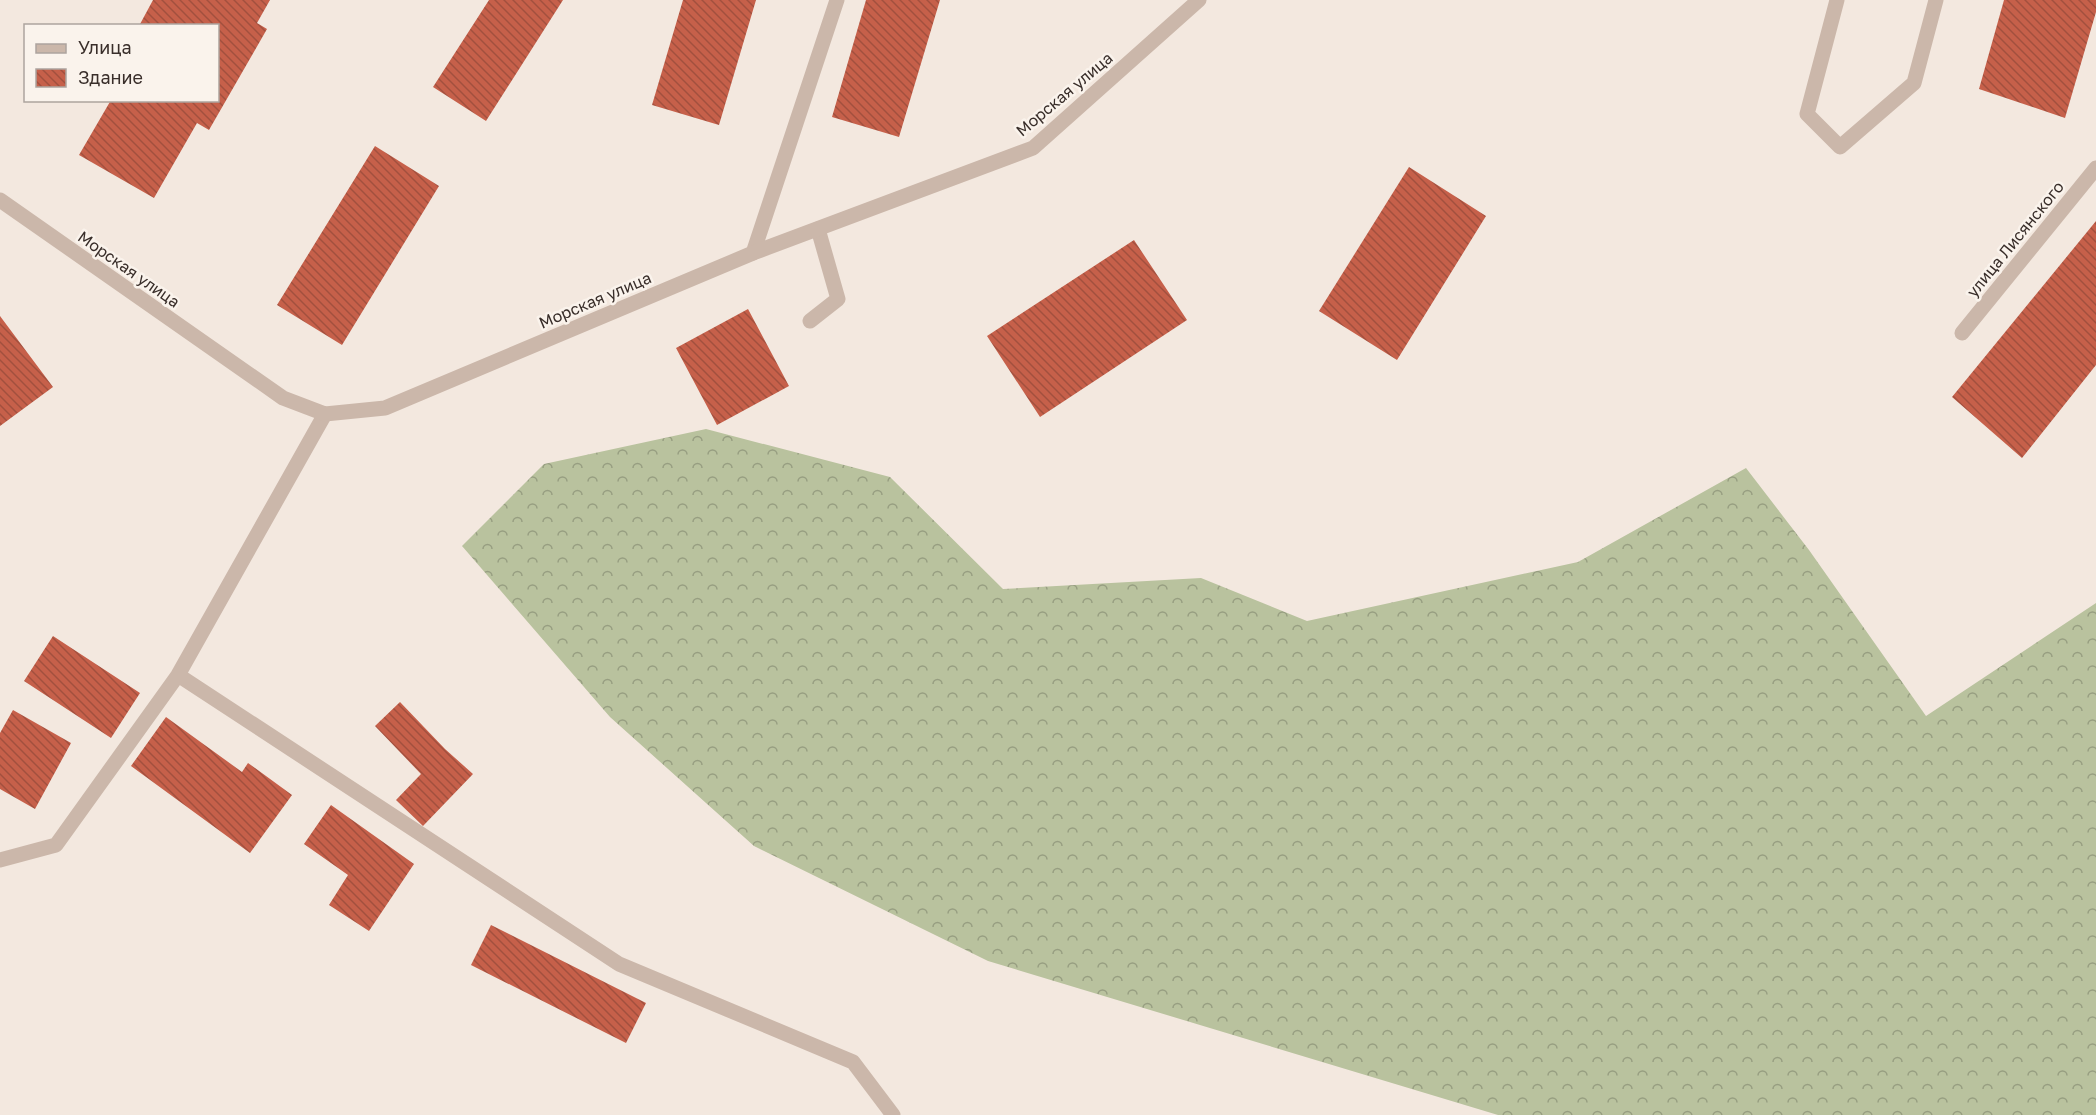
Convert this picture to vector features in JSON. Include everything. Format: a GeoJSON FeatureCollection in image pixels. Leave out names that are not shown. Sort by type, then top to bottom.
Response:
{"type":"FeatureCollection","features":[{"type":"Feature","properties":{"kind":"street"},"geometry":{"type":"LineString","coordinates":[[753,253],[837,0]]}},
{"type":"Feature","properties":{"kind":"street","name":"Морская улица"},"geometry":{"type":"LineString","coordinates":[[0,200],[283,398],[325,414],[385,408],[753,253],[1033,148],[1199,0]]}},
{"type":"Feature","properties":{"kind":"street"},"geometry":{"type":"LineString","coordinates":[[1837,0],[1807,114],[1840,147],[1914,83],[1936,0]]}},
{"type":"Feature","properties":{"kind":"street","name":"улица Лисянского"},"geometry":{"type":"LineString","coordinates":[[1962,333],[2096,168]]}},
{"type":"Feature","properties":{"kind":"street"},"geometry":{"type":"LineString","coordinates":[[810,321],[838,299],[818,229]]}},
{"type":"Feature","properties":{"kind":"street"},"geometry":{"type":"LineString","coordinates":[[0,860],[56,845],[178,675],[325,414]]}},
{"type":"Feature","properties":{"kind":"street"},"geometry":{"type":"LineString","coordinates":[[178,675],[619,964],[853,1062],[893,1115]]}},
{"type":"Feature","properties":{"kind":"green space"},"geometry":{"type":"Polygon","coordinates":[[[706,429],[890,477],[1003,589],[1201,578],[1307,621],[1578,562],[1746,468],[1809,550],[1926,716],[2096,603],[2096,1115],[1498,1115],[988,961],[754,846],[610,717],[462,546],[544,464],[706,429]]]}},
{"type":"Feature","properties":{"kind":"building"},"geometry":{"type":"Polygon","coordinates":[[[153,0],[270,0],[257,23],[267,29],[209,130],[197,123],[154,198],[79,155],[110,102],[219,102],[219,24],[140,24],[153,0]]]}},
{"type":"Feature","properties":{"kind":"building"},"geometry":{"type":"Polygon","coordinates":[[[489,0],[563,0],[486,121],[433,87],[489,0]]]}},
{"type":"Feature","properties":{"kind":"building"},"geometry":{"type":"Polygon","coordinates":[[[683,0],[756,0],[719,125],[652,105],[683,0]]]}},
{"type":"Feature","properties":{"kind":"building"},"geometry":{"type":"Polygon","coordinates":[[[866,0],[940,0],[899,137],[832,117],[866,0]]]}},
{"type":"Feature","properties":{"kind":"building"},"geometry":{"type":"Polygon","coordinates":[[[2004,0],[2096,0],[2096,12],[2065,118],[1979,89],[2004,0]]]}},
{"type":"Feature","properties":{"kind":"building"},"geometry":{"type":"Polygon","coordinates":[[[375,146],[439,186],[342,345],[277,305],[375,146]]]}},
{"type":"Feature","properties":{"kind":"building"},"geometry":{"type":"Polygon","coordinates":[[[1409,167],[1486,216],[1397,360],[1319,311],[1409,167]]]}},
{"type":"Feature","properties":{"kind":"building"},"geometry":{"type":"Polygon","coordinates":[[[2096,221],[2096,365],[2022,458],[1952,397],[2096,221]]]}},
{"type":"Feature","properties":{"kind":"building"},"geometry":{"type":"Polygon","coordinates":[[[1134,240],[1187,320],[1040,417],[987,336],[1134,240]]]}},
{"type":"Feature","properties":{"kind":"building"},"geometry":{"type":"Polygon","coordinates":[[[748,309],[789,386],[717,425],[676,348],[748,309]]]}},
{"type":"Feature","properties":{"kind":"building"},"geometry":{"type":"Polygon","coordinates":[[[0,316],[53,387],[0,426],[0,316]]]}},
{"type":"Feature","properties":{"kind":"building"},"geometry":{"type":"Polygon","coordinates":[[[53,636],[140,693],[111,738],[24,681],[53,636]]]}},
{"type":"Feature","properties":{"kind":"building"},"geometry":{"type":"Polygon","coordinates":[[[400,702],[445,749],[473,774],[423,826],[396,800],[421,774],[375,726],[400,702]]]}},
{"type":"Feature","properties":{"kind":"building"},"geometry":{"type":"Polygon","coordinates":[[[13,710],[71,743],[35,809],[0,789],[0,733],[13,710]]]}},
{"type":"Feature","properties":{"kind":"building"},"geometry":{"type":"Polygon","coordinates":[[[166,717],[242,772],[248,763],[292,795],[250,853],[131,766],[166,717]]]}},
{"type":"Feature","properties":{"kind":"building"},"geometry":{"type":"Polygon","coordinates":[[[331,805],[414,864],[369,931],[329,905],[348,875],[304,844],[331,805]]]}},
{"type":"Feature","properties":{"kind":"building"},"geometry":{"type":"Polygon","coordinates":[[[491,925],[646,1003],[626,1043],[471,965],[491,925]]]}}]}
